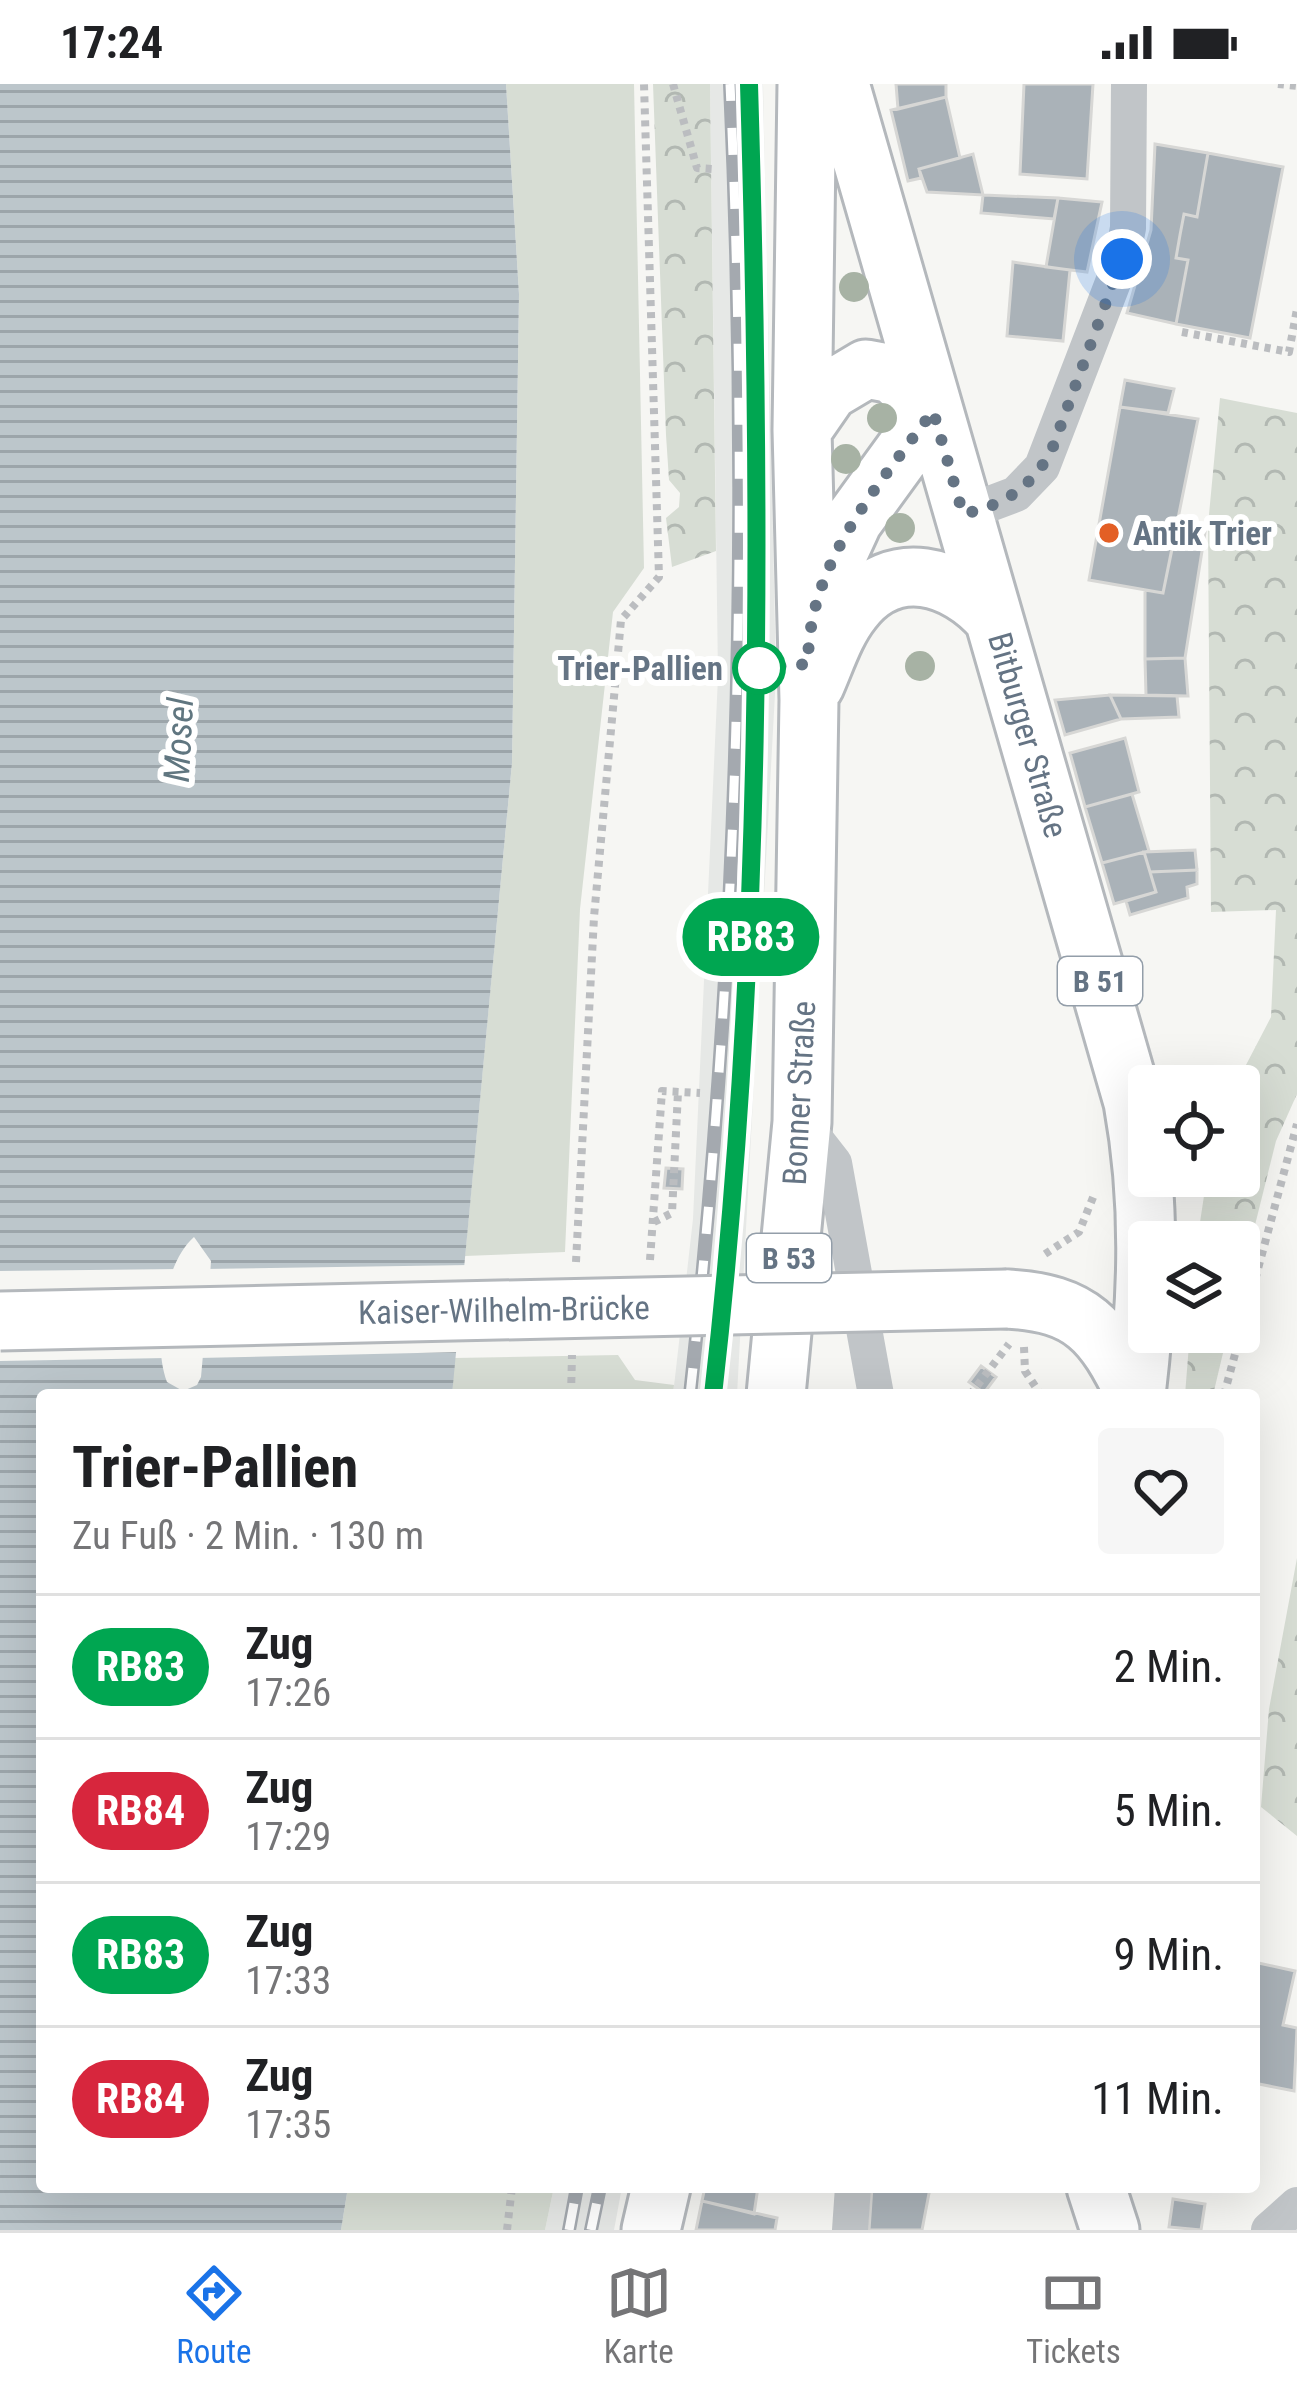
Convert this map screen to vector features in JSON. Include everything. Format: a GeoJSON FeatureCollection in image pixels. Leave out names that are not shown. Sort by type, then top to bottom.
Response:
{"type":"FeatureCollection","features":[{"type":"Feature","properties":{"kind":"main road","name":"Bonner Straße"},"geometry":{"type":"LineString","coordinates":[[777,1389],[802,1122],[809,700],[802,430],[807,84]]}},
{"type":"Feature","properties":{"kind":"main road","name":"Bitburger Straße"},"geometry":{"type":"LineString","coordinates":[[840,84],[1114,1029],[1141,1147],[1148,1216],[1147,1309],[1136,1389]]}},
{"type":"Feature","properties":{"kind":"main road"},"geometry":{"type":"LineString","coordinates":[[802,430],[830,391],[866,368],[893,374],[933,411],[853,521],[821,583],[808,628]]}},
{"type":"Feature","properties":{"kind":"main road"},"geometry":{"type":"LineString","coordinates":[[809,700],[848,614],[888,582],[905,577],[941,579],[976,598],[994,619]]}},
{"type":"Feature","properties":{"kind":"main road","name":"Kaiser-Wilhelm-Brücke"},"geometry":{"type":"LineString","coordinates":[[1008,1322],[1097,1277],[1148,1216]]}},
{"type":"Feature","properties":{"kind":"main road","name":"Kaiser-Wilhelm-Brücke"},"geometry":{"type":"LineString","coordinates":[[0,1322],[1008,1322],[1055,1304],[1086,1320],[1116,1358],[1132,1389]]}},
{"type":"Feature","properties":{"kind":"main road"},"geometry":{"type":"LineString","coordinates":[[651,2230],[660,2193]]}},
{"type":"Feature","properties":{"kind":"main road"},"geometry":{"type":"LineString","coordinates":[[1098,2193],[1110,2230]]}},
{"type":"Feature","properties":{"kind":"street"},"geometry":{"type":"LineString","coordinates":[[963,514],[1016,494],[1051,452],[1125,243],[1129,84]]}},
{"type":"Feature","properties":{"kind":"street"},"geometry":{"type":"LineString","coordinates":[[802,1122],[834,1162],[875,1389]]}},
{"type":"Feature","properties":{"kind":"street"},"geometry":{"type":"LineString","coordinates":[[850,2230],[853,2193]]}},
{"type":"Feature","properties":{"kind":"street"},"geometry":{"type":"LineString","coordinates":[[1269,2230],[1297,2205]]}},
{"type":"Feature","properties":{"kind":"path"},"geometry":{"type":"LineString","coordinates":[[575,1279],[594,917],[621,620],[659,577],[644,84]]}},
{"type":"Feature","properties":{"kind":"path"},"geometry":{"type":"LineString","coordinates":[[673,84],[698,168],[712,169]]}},
{"type":"Feature","properties":{"kind":"path"},"geometry":{"type":"LineString","coordinates":[[1278,84],[1297,86]]}},
{"type":"Feature","properties":{"kind":"path"},"geometry":{"type":"LineString","coordinates":[[1182,332],[1289,352],[1297,309]]}},
{"type":"Feature","properties":{"kind":"path"},"geometry":{"type":"LineString","coordinates":[[649,1273],[662,1091],[700,1093]]}},
{"type":"Feature","properties":{"kind":"path"},"geometry":{"type":"LineString","coordinates":[[654,1222],[672,1213],[678,1092]]}},
{"type":"Feature","properties":{"kind":"path"},"geometry":{"type":"LineString","coordinates":[[1226,1389],[1297,1124]]}},
{"type":"Feature","properties":{"kind":"path"},"geometry":{"type":"LineString","coordinates":[[975,1389],[1008,1322]]}},
{"type":"Feature","properties":{"kind":"path"},"geometry":{"type":"LineString","coordinates":[[571,1389],[572,1348]]}},
{"type":"Feature","properties":{"kind":"path"},"geometry":{"type":"LineString","coordinates":[[1025,1371],[1037,1389]]}},
{"type":"Feature","properties":{"kind":"path"},"geometry":{"type":"LineString","coordinates":[[507,2230],[511,2193]]}},
{"type":"Feature","properties":{"kind":"shaded area"},"geometry":{"type":"Polygon","coordinates":[[[710,84],[763,84],[776,675],[737,1389],[674,1389],[693,1219],[718,677],[710,84]]]}},
{"type":"Feature","properties":{"kind":"shaded area"},"geometry":{"type":"Polygon","coordinates":[[[553,2193],[621,2193],[614,2230],[545,2230],[553,2193]]]}},
{"type":"Feature","properties":{"kind":"green space"},"geometry":{"type":"Polygon","coordinates":[[[506,84],[634,84],[644,568],[613,612],[580,909],[565,1252],[465,1256],[512,763],[519,294],[506,84]]]}},
{"type":"Feature","properties":{"kind":"green space"},"geometry":{"type":"Polygon","coordinates":[[[653,84],[710,84],[716,551],[672,567],[666,518],[679,507],[680,493],[669,480],[666,435],[653,84]]]}},
{"type":"Feature","properties":{"kind":"green space"},"geometry":{"type":"Polygon","coordinates":[[[1220,398],[1297,413],[1297,1094],[1276,1141],[1256,1221],[1200,1221],[1204,1197],[1260,1197],[1260,1065],[1246,1065],[1271,1017],[1276,910],[1211,912],[1208,525],[1220,398]]]}},
{"type":"Feature","properties":{"kind":"green space"},"geometry":{"type":"Polygon","coordinates":[[[1188,1353],[1223,1353],[1214,1389],[1185,1389],[1188,1353]]]}},
{"type":"Feature","properties":{"kind":"green space"},"geometry":{"type":"Polygon","coordinates":[[[618,1355],[635,1380],[674,1385],[674,1389],[452,1389],[454,1358],[618,1355]]]}},
{"type":"Feature","properties":{"kind":"green space"},"geometry":{"type":"Polygon","coordinates":[[[1297,1558],[1297,1836],[1261,1807],[1269,1709],[1297,1558]]]}},
{"type":"Feature","properties":{"kind":"green space"},"geometry":{"type":"Polygon","coordinates":[[[347,2193],[553,2193],[545,2230],[341,2230],[347,2193]]]}},
{"type":"Feature","properties":{"kind":"water","name":"Mosel"},"geometry":{"type":"Polygon","coordinates":[[[0,84],[506,84],[519,294],[512,763],[453,1389],[188,1389],[201,1377],[211,1261],[194,1237],[175,1266],[163,1305],[163,1366],[167,1382],[179,1389],[36,1389],[36,2193],[347,2193],[341,2230],[0,2230],[0,84]]]}},
{"type":"Feature","properties":{"kind":"pier"},"geometry":{"type":"Polygon","coordinates":[[[470,1265],[461,1352],[198,1358],[204,1269],[470,1265]]]}},
{"type":"Feature","properties":{"kind":"pier"},"geometry":{"type":"Polygon","coordinates":[[[179,1269],[167,1358],[0,1361],[0,1271],[179,1269]]]}},
{"type":"Feature","properties":{"kind":"building"},"geometry":{"type":"Polygon","coordinates":[[[896,84],[946,84],[946,97],[898,109],[896,84]]]}},
{"type":"Feature","properties":{"kind":"building"},"geometry":{"type":"Polygon","coordinates":[[[1024,84],[1093,84],[1087,179],[1020,174],[1024,84]]]}},
{"type":"Feature","properties":{"kind":"building"},"geometry":{"type":"Polygon","coordinates":[[[946,97],[960,158],[919,169],[921,178],[908,181],[891,110],[946,97]]]}},
{"type":"Feature","properties":{"kind":"building"},"geometry":{"type":"Polygon","coordinates":[[[1155,144],[1208,153],[1197,217],[1184,214],[1180,235],[1176,258],[1188,260],[1176,324],[1127,313],[1151,230],[1155,144]]]}},
{"type":"Feature","properties":{"kind":"building"},"geometry":{"type":"Polygon","coordinates":[[[1208,153],[1283,167],[1250,338],[1176,324],[1188,260],[1176,258],[1180,235],[1184,214],[1197,217],[1208,153]]]}},
{"type":"Feature","properties":{"kind":"building"},"geometry":{"type":"Polygon","coordinates":[[[973,154],[983,195],[927,192],[919,169],[973,154]]]}},
{"type":"Feature","properties":{"kind":"building"},"geometry":{"type":"Polygon","coordinates":[[[983,195],[1058,198],[1054,219],[981,213],[983,195]]]}},
{"type":"Feature","properties":{"kind":"building"},"geometry":{"type":"Polygon","coordinates":[[[1058,198],[1102,202],[1087,272],[1046,267],[1058,198]]]}},
{"type":"Feature","properties":{"kind":"building"},"geometry":{"type":"Polygon","coordinates":[[[1013,262],[1070,270],[1063,341],[1007,336],[1013,262]]]}},
{"type":"Feature","properties":{"kind":"building"},"geometry":{"type":"Polygon","coordinates":[[[1125,380],[1174,389],[1168,413],[1120,407],[1125,380]]]}},
{"type":"Feature","properties":{"kind":"building"},"geometry":{"type":"Polygon","coordinates":[[[1120,407],[1198,419],[1163,593],[1089,580],[1120,407]]]}},
{"type":"Feature","properties":{"kind":"building"},"geometry":{"type":"Polygon","coordinates":[[[1178,520],[1206,526],[1185,658],[1145,659],[1145,590],[1163,593],[1178,520]]]}},
{"type":"Feature","properties":{"kind":"building"},"geometry":{"type":"Polygon","coordinates":[[[1185,658],[1188,696],[1146,695],[1145,659],[1185,658]]]}},
{"type":"Feature","properties":{"kind":"building"},"geometry":{"type":"Polygon","coordinates":[[[1110,695],[1121,719],[1065,735],[1055,700],[1110,695]]]}},
{"type":"Feature","properties":{"kind":"building"},"geometry":{"type":"Polygon","coordinates":[[[1110,695],[1177,696],[1179,717],[1121,719],[1110,695]]]}},
{"type":"Feature","properties":{"kind":"building"},"geometry":{"type":"Polygon","coordinates":[[[1125,738],[1139,792],[1085,807],[1070,753],[1125,738]]]}},
{"type":"Feature","properties":{"kind":"building"},"geometry":{"type":"Polygon","coordinates":[[[1132,794],[1149,851],[1102,863],[1085,807],[1132,794]]]}},
{"type":"Feature","properties":{"kind":"building"},"geometry":{"type":"Polygon","coordinates":[[[1195,850],[1197,870],[1150,872],[1144,852],[1195,850]]]}},
{"type":"Feature","properties":{"kind":"building"},"geometry":{"type":"Polygon","coordinates":[[[1144,852],[1156,892],[1114,904],[1102,863],[1144,852]]]}},
{"type":"Feature","properties":{"kind":"building"},"geometry":{"type":"Polygon","coordinates":[[[1197,870],[1197,884],[1187,887],[1188,898],[1130,915],[1126,901],[1156,892],[1150,872],[1197,870]]]}},
{"type":"Feature","properties":{"kind":"building"},"geometry":{"type":"Polygon","coordinates":[[[666,1168],[683,1169],[682,1189],[664,1188],[666,1168]]]}},
{"type":"Feature","properties":{"kind":"building"},"geometry":{"type":"Polygon","coordinates":[[[981,1366],[996,1377],[987,1389],[969,1382],[981,1366]]]}},
{"type":"Feature","properties":{"kind":"building"},"geometry":{"type":"Polygon","coordinates":[[[1260,1963],[1295,1971],[1283,2025],[1297,2028],[1294,2091],[1260,2084],[1260,1963]]]}},
{"type":"Feature","properties":{"kind":"building"},"geometry":{"type":"Polygon","coordinates":[[[704,2193],[757,2193],[754,2214],[702,2201],[704,2193]]]}},
{"type":"Feature","properties":{"kind":"building"},"geometry":{"type":"Polygon","coordinates":[[[872,2193],[929,2193],[922,2230],[869,2230],[872,2193]]]}},
{"type":"Feature","properties":{"kind":"building"},"geometry":{"type":"Polygon","coordinates":[[[1173,2199],[1205,2204],[1201,2230],[1169,2227],[1173,2199]]]}},
{"type":"Feature","properties":{"kind":"building"},"geometry":{"type":"Polygon","coordinates":[[[702,2201],[777,2218],[775,2230],[696,2230],[702,2201]]]}},
{"type":"Feature","properties":{"kind":"railway"},"geometry":{"type":"LineString","coordinates":[[691,1389],[719,1068],[736,740],[739,412],[730,84]]}},
{"type":"Feature","properties":{"kind":"railway"},"geometry":{"type":"LineString","coordinates":[[714,1389],[742,1068],[755,740],[750,84]]}},
{"type":"Feature","properties":{"kind":"railway"},"geometry":{"type":"LineString","coordinates":[[569,2230],[576,2193]]}},
{"type":"Feature","properties":{"kind":"railway"},"geometry":{"type":"LineString","coordinates":[[591,2230],[599,2193]]}},
{"type":"Feature","properties":{"kind":"train","name":"RB83"},"geometry":{"type":"LineString","coordinates":[[714,1389],[741,1101],[759,676],[749,84]]}},
{"type":"Feature","properties":{"kind":"place","name":"Antik Trier"},"geometry":{"type":"Point","coordinates":[1109,533]}},
{"type":"Feature","properties":{"kind":"place","name":"Trier-Pallien"},"geometry":{"type":"Point","coordinates":[759,668]}},
{"type":"Feature","properties":{"kind":"route"},"geometry":{"type":"LineString","coordinates":[[759,668],[808,664],[808,628],[829,565],[858,512],[933,411],[963,514],[1009,498],[1034,478],[1051,452],[1122,259]]}}]}
